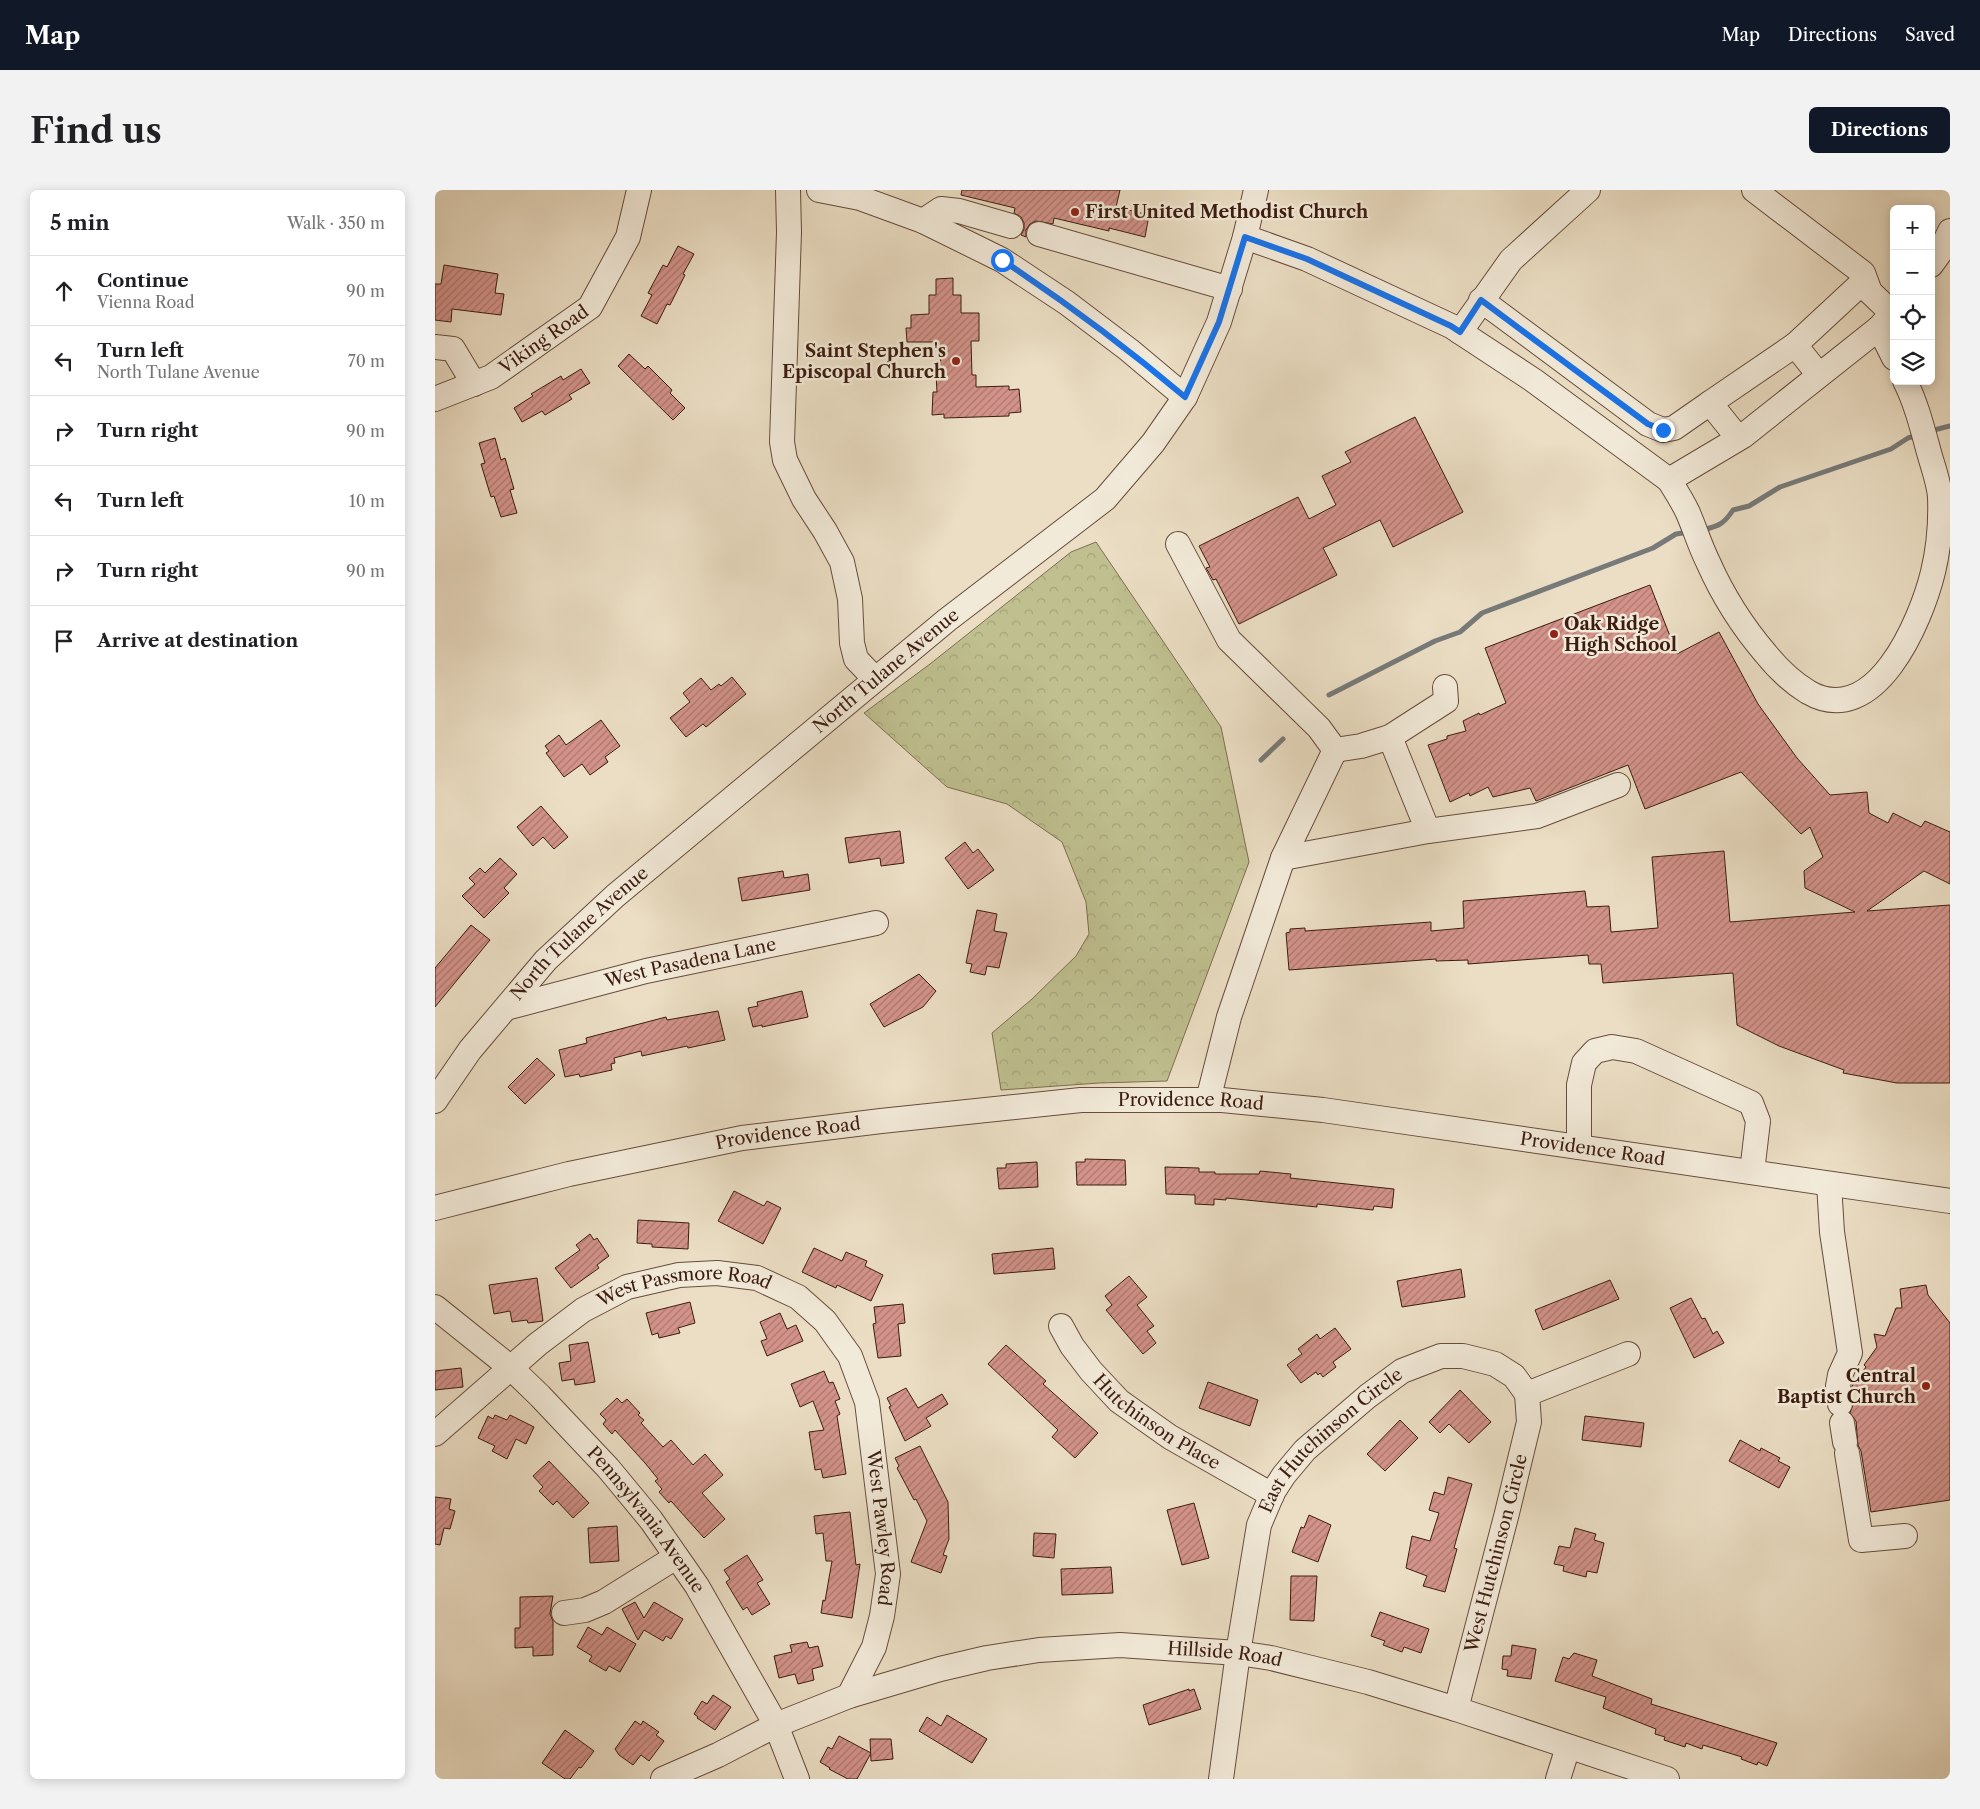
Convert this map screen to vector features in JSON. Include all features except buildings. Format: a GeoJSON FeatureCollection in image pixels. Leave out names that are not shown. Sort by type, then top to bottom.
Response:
{"type":"FeatureCollection","features":[{"type":"Feature","properties":{"kind":"street","name":"Viking Road"},"geometry":{"type":"LineString","coordinates":[[435,399],[491,377],[590,307],[628,237],[639,190]]}},
{"type":"Feature","properties":{"kind":"street"},"geometry":{"type":"LineString","coordinates":[[788,190],[789,232],[782,442],[785,460],[803,499],[825,531],[842,562],[850,599],[852,644],[856,659],[875,679]]}},
{"type":"Feature","properties":{"kind":"street"},"geometry":{"type":"LineString","coordinates":[[819,190],[860,198],[923,221],[1002,260],[1035,281],[1129,350],[1185,397]]}},
{"type":"Feature","properties":{"kind":"street","name":"North Tulane Avenue"},"geometry":{"type":"LineString","coordinates":[[435,1101],[471,1050],[546,960],[615,896],[947,620],[1105,499],[1153,443],[1185,397],[1219,322],[1245,237],[1256,190]]}},
{"type":"Feature","properties":{"kind":"street"},"geometry":{"type":"LineString","coordinates":[[1460,332],[1511,260],[1588,190]]}},
{"type":"Feature","properties":{"kind":"street"},"geometry":{"type":"LineString","coordinates":[[1754,190],[1863,273],[1869,292],[1888,317],[1891,340]]}},
{"type":"Feature","properties":{"kind":"street"},"geometry":{"type":"LineString","coordinates":[[923,221],[941,209],[959,211],[1011,226]]}},
{"type":"Feature","properties":{"kind":"street"},"geometry":{"type":"LineString","coordinates":[[1935,260],[1950,232]]}},
{"type":"Feature","properties":{"kind":"street"},"geometry":{"type":"LineString","coordinates":[[1039,234],[1230,288]]}},
{"type":"Feature","properties":{"kind":"street"},"geometry":{"type":"LineString","coordinates":[[1245,237],[1307,259],[1451,326],[1533,380],[1669,480],[1687,511],[1707,562],[1735,614],[1752,637],[1791,681],[1809,693],[1828,699],[1842,700],[1855,697],[1871,687],[1888,669],[1903,648],[1920,614],[1933,572],[1940,536],[1940,495],[1920,419],[1907,385]]}},
{"type":"Feature","properties":{"kind":"street"},"geometry":{"type":"LineString","coordinates":[[1481,300],[1648,424],[1663,430],[1674,428],[1795,345],[1865,280]]}},
{"type":"Feature","properties":{"kind":"street"},"geometry":{"type":"LineString","coordinates":[[1669,480],[1738,438],[1819,375],[1888,317]]}},
{"type":"Feature","properties":{"kind":"street"},"geometry":{"type":"LineString","coordinates":[[1795,345],[1819,375]]}},
{"type":"Feature","properties":{"kind":"street"},"geometry":{"type":"LineString","coordinates":[[435,347],[453,350],[474,384]]}},
{"type":"Feature","properties":{"kind":"street"},"geometry":{"type":"LineString","coordinates":[[1710,403],[1738,438]]}},
{"type":"Feature","properties":{"kind":"street"},"geometry":{"type":"LineString","coordinates":[[1178,544],[1229,640],[1319,728],[1335,750]]}},
{"type":"Feature","properties":{"kind":"street"},"geometry":{"type":"LineString","coordinates":[[1335,750],[1361,746],[1390,737],[1446,701],[1445,687]]}},
{"type":"Feature","properties":{"kind":"street"},"geometry":{"type":"LineString","coordinates":[[1390,737],[1429,831]]}},
{"type":"Feature","properties":{"kind":"street"},"geometry":{"type":"LineString","coordinates":[[1208,1100],[1229,1017],[1283,858],[1335,750]]}},
{"type":"Feature","properties":{"kind":"street"},"geometry":{"type":"LineString","coordinates":[[1283,858],[1429,831],[1537,816],[1618,785]]}},
{"type":"Feature","properties":{"kind":"street","name":"West Pasadena Lane"},"geometry":{"type":"LineString","coordinates":[[506,1008],[646,971],[876,923]]}},
{"type":"Feature","properties":{"kind":"street"},"geometry":{"type":"LineString","coordinates":[[1579,1147],[1579,1085],[1584,1063],[1595,1051],[1612,1047],[1636,1051],[1751,1103],[1757,1121],[1752,1172]]}},
{"type":"Feature","properties":{"kind":"street","name":"Providence Road"},"geometry":{"type":"LineString","coordinates":[[435,1208],[569,1174],[743,1138],[1081,1100],[1208,1100],[1323,1110],[1950,1201]]}},
{"type":"Feature","properties":{"kind":"street"},"geometry":{"type":"LineString","coordinates":[[1829,1184],[1832,1232],[1850,1353],[1838,1386],[1861,1540],[1905,1536]]}},
{"type":"Feature","properties":{"kind":"street","name":"West Passmore Road"},"geometry":{"type":"LineString","coordinates":[[435,1434],[538,1344],[583,1310],[627,1288],[679,1275],[717,1272],[757,1278],[798,1297],[825,1321],[850,1356]]}},
{"type":"Feature","properties":{"kind":"street","name":"Pennsylvania Avenue"},"geometry":{"type":"LineString","coordinates":[[435,1307],[511,1368],[609,1468],[651,1520],[697,1586],[776,1724],[797,1779]]}},
{"type":"Feature","properties":{"kind":"street","name":"Hutchinson Place"},"geometry":{"type":"LineString","coordinates":[[1061,1326],[1072,1346],[1119,1401],[1170,1437],[1272,1495]]}},
{"type":"Feature","properties":{"kind":"street"},"geometry":{"type":"LineString","coordinates":[[1527,1394],[1628,1354]]}},
{"type":"Feature","properties":{"kind":"street","name":"West Pawley Road"},"geometry":{"type":"LineString","coordinates":[[849,1696],[874,1647],[882,1616],[888,1574],[867,1402],[850,1356]]}},
{"type":"Feature","properties":{"kind":"street","name":"East Hutchinson Circle"},"geometry":{"type":"LineString","coordinates":[[1221,1779],[1238,1653],[1259,1524],[1272,1495],[1284,1475],[1305,1450],[1360,1402],[1402,1371],[1441,1356],[1463,1356],[1495,1364],[1514,1376],[1527,1394]]}},
{"type":"Feature","properties":{"kind":"street","name":"West Hutchinson Circle"},"geometry":{"type":"LineString","coordinates":[[1456,1709],[1529,1422],[1527,1394]]}},
{"type":"Feature","properties":{"kind":"street"},"geometry":{"type":"LineString","coordinates":[[565,1613],[585,1610],[604,1602],[676,1557]]}},
{"type":"Feature","properties":{"kind":"street","name":"Hillside Road"},"geometry":{"type":"LineString","coordinates":[[663,1779],[718,1755],[776,1724],[849,1696],[940,1669],[987,1658],[1039,1650],[1120,1645],[1238,1653],[1271,1658],[1368,1682],[1667,1779]]}},
{"type":"Feature","properties":{"kind":"street"},"geometry":{"type":"LineString","coordinates":[[1558,1779],[1568,1747]]}},
{"type":"Feature","properties":{"kind":"green space"},"geometry":{"type":"Polygon","coordinates":[[[1096,542],[1221,727],[1249,862],[1167,1081],[1099,1083],[1001,1090],[992,1033],[1032,999],[1076,956],[1089,934],[1086,902],[1062,842],[1007,804],[947,787],[864,713],[930,664],[1071,552],[1096,542]]]}},
{"type":"Feature","properties":{"kind":"waterway"},"geometry":{"type":"LineString","coordinates":[[1930,431],[1950,426]]}},
{"type":"Feature","properties":{"kind":"waterway"},"geometry":{"type":"LineString","coordinates":[[1702,530],[1721,524],[1733,510],[1749,506],[1780,487],[1891,449],[1908,438],[1918,435]]}},
{"type":"Feature","properties":{"kind":"waterway"},"geometry":{"type":"LineString","coordinates":[[1329,695],[1435,641],[1460,632],[1482,613],[1653,548],[1676,534],[1689,532]]}},
{"type":"Feature","properties":{"kind":"waterway"},"geometry":{"type":"LineString","coordinates":[[1261,760],[1283,739]]}},
{"type":"Feature","properties":{"kind":"place","name":"First United Methodist Church"},"geometry":{"type":"Point","coordinates":[1075,212]}},
{"type":"Feature","properties":{"kind":"place","name":"Saint Stephen's Episcopal Church"},"geometry":{"type":"Point","coordinates":[956,361]}},
{"type":"Feature","properties":{"kind":"place","name":"Oak Ridge High School"},"geometry":{"type":"Point","coordinates":[1554,634]}},
{"type":"Feature","properties":{"kind":"place","name":"Central Baptist Church"},"geometry":{"type":"Point","coordinates":[1926,1386]}},
{"type":"Feature","properties":{"kind":"route"},"geometry":{"type":"LineString","coordinates":[[1002,260],[1067,303],[1129,350],[1185,397],[1219,322],[1245,237],[1307,259],[1451,326],[1460,332],[1481,300],[1648,424],[1663,430]]}}]}
